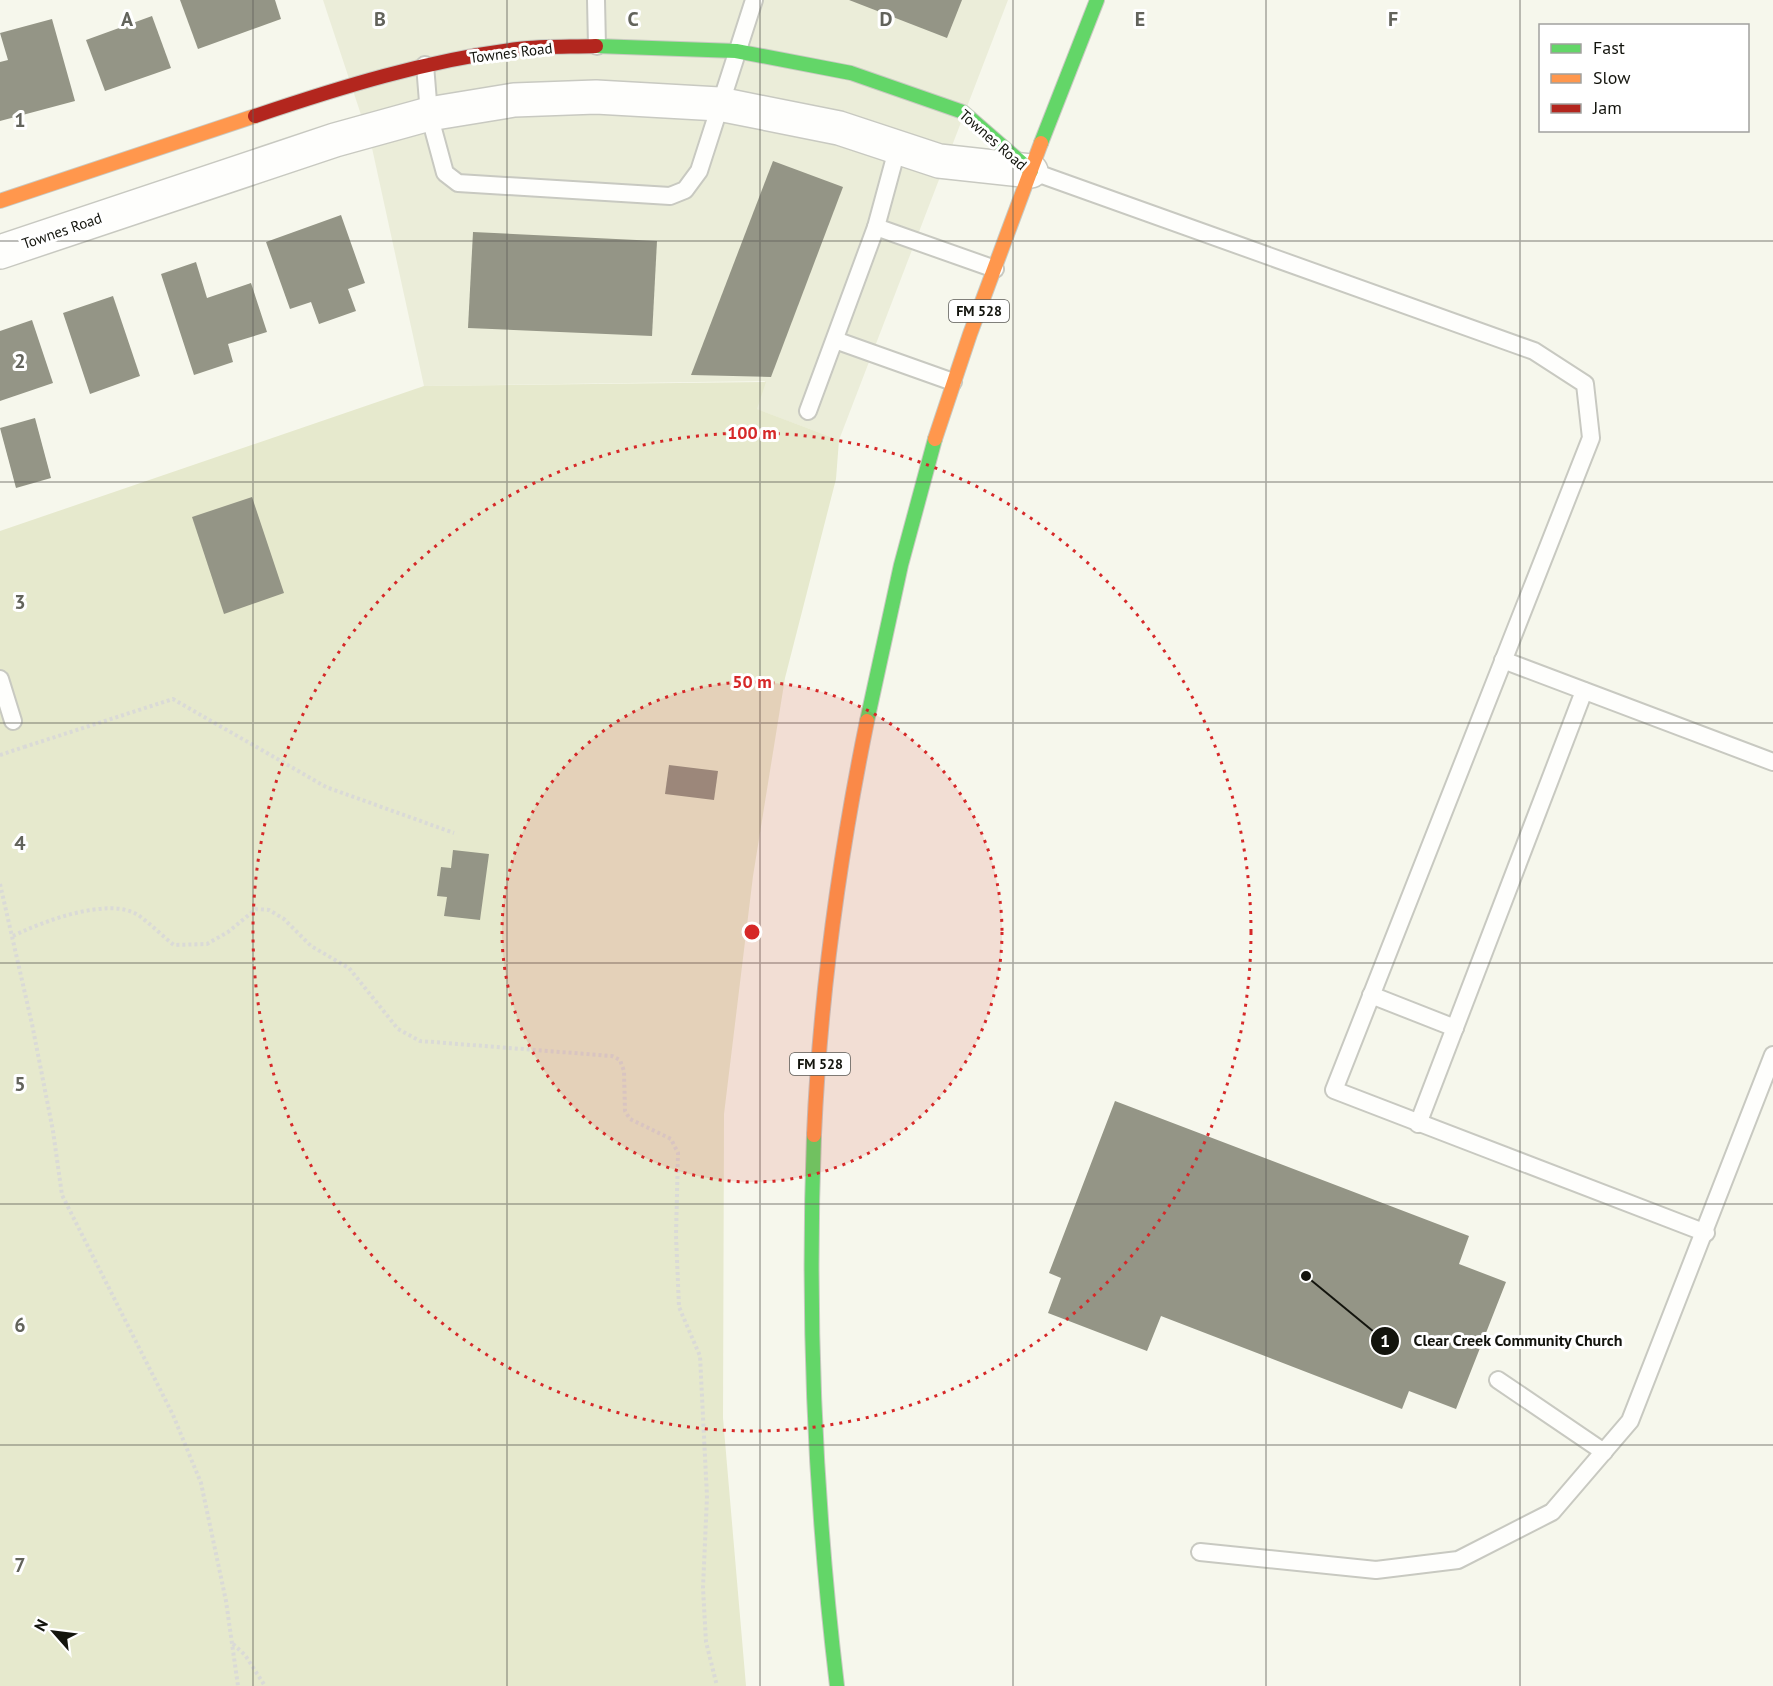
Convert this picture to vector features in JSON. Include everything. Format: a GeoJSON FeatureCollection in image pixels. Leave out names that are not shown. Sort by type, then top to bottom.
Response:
{"type":"FeatureCollection","features":[{"type":"Feature","properties":{"kind":"main road","name":"FM 528"},"geometry":{"type":"LineString","coordinates":[[837,1686],[817,1485],[812,1340],[812,1189],[830,943],[854,784],[885,632],[909,534],[953,382],[1097,0]]}},
{"type":"Feature","properties":{"kind":"main road","name":"Townes Road"},"geometry":{"type":"LineString","coordinates":[[0,201],[347,85],[425,65],[519,49],[597,45],[736,51],[851,73],[963,112],[1031,171]]}},
{"type":"Feature","properties":{"kind":"street","name":"Townes Road"},"geometry":{"type":"LineString","coordinates":[[0,252],[334,140],[429,114],[514,100],[596,97],[719,105],[839,128],[939,161],[1031,171]]}},
{"type":"Feature","properties":{"kind":"lane"},"geometry":{"type":"LineString","coordinates":[[596,0],[597,45]]}},
{"type":"Feature","properties":{"kind":"lane"},"geometry":{"type":"LineString","coordinates":[[425,65],[429,114],[445,173],[458,183],[670,196],[685,190],[699,171],[754,0]]}},
{"type":"Feature","properties":{"kind":"lane"},"geometry":{"type":"LineString","coordinates":[[808,411],[876,227],[898,146]]}},
{"type":"Feature","properties":{"kind":"lane"},"geometry":{"type":"LineString","coordinates":[[1031,171],[1534,351],[1586,384],[1591,438],[1335,1090],[1418,1124],[1706,1233]]}},
{"type":"Feature","properties":{"kind":"lane"},"geometry":{"type":"LineString","coordinates":[[876,227],[995,269]]}},
{"type":"Feature","properties":{"kind":"lane"},"geometry":{"type":"LineString","coordinates":[[835,340],[953,382]]}},
{"type":"Feature","properties":{"kind":"lane"},"geometry":{"type":"LineString","coordinates":[[1503,660],[1773,762]]}},
{"type":"Feature","properties":{"kind":"lane"},"geometry":{"type":"LineString","coordinates":[[0,680],[13,721]]}},
{"type":"Feature","properties":{"kind":"lane"},"geometry":{"type":"LineString","coordinates":[[1418,1124],[1584,691]]}},
{"type":"Feature","properties":{"kind":"lane"},"geometry":{"type":"LineString","coordinates":[[1371,995],[1455,1028]]}},
{"type":"Feature","properties":{"kind":"lane"},"geometry":{"type":"LineString","coordinates":[[1200,1552],[1376,1570],[1458,1560],[1552,1512],[1630,1421],[1706,1233],[1773,1055]]}},
{"type":"Feature","properties":{"kind":"lane"},"geometry":{"type":"LineString","coordinates":[[1498,1380],[1604,1452]]}},
{"type":"Feature","properties":{"kind":"path"},"geometry":{"type":"LineString","coordinates":[[24,747],[173,699],[326,787],[454,833]]}},
{"type":"Feature","properties":{"kind":"path"},"geometry":{"type":"LineString","coordinates":[[0,884],[13,936],[53,1131],[62,1195],[173,1415],[201,1483],[232,1643],[238,1686]]}},
{"type":"Feature","properties":{"kind":"path"},"geometry":{"type":"LineString","coordinates":[[13,936],[39,924],[90,911],[116,908],[137,914],[174,945],[207,944],[228,932],[256,909],[269,910],[284,919],[311,946],[349,968],[398,1029],[420,1041],[612,1056],[620,1060],[624,1071],[625,1111],[630,1119],[671,1139],[678,1153],[676,1235],[680,1307],[700,1356],[707,1497],[703,1588],[706,1642],[717,1686]]}},
{"type":"Feature","properties":{"kind":"path"},"geometry":{"type":"LineString","coordinates":[[232,1643],[245,1655],[265,1686]]}},
{"type":"Feature","properties":{"kind":"shaded area"},"geometry":{"type":"Polygon","coordinates":[[[323,0],[1008,0],[839,440],[756,409],[765,381],[424,386],[372,148],[323,0]]]}},
{"type":"Feature","properties":{"kind":"shaded area"},"geometry":{"type":"Polygon","coordinates":[[[766,382],[757,409],[839,440],[836,479],[785,678],[753,876],[724,1114],[723,1418],[746,1686],[0,1686],[0,531],[424,386],[766,382]]]}},
{"type":"Feature","properties":{"kind":"building"},"geometry":{"type":"Polygon","coordinates":[[[180,0],[275,0],[281,19],[198,49],[180,0]]]}},
{"type":"Feature","properties":{"kind":"building"},"geometry":{"type":"Polygon","coordinates":[[[849,0],[962,0],[947,38],[849,0]]]}},
{"type":"Feature","properties":{"kind":"building"},"geometry":{"type":"Polygon","coordinates":[[[152,16],[171,68],[105,91],[86,40],[152,16]]]}},
{"type":"Feature","properties":{"kind":"building"},"geometry":{"type":"Polygon","coordinates":[[[52,19],[75,101],[0,121],[0,62],[8,60],[0,33],[52,19]]]}},
{"type":"Feature","properties":{"kind":"building"},"geometry":{"type":"Polygon","coordinates":[[[773,161],[843,187],[771,377],[691,375],[773,161]]]}},
{"type":"Feature","properties":{"kind":"building"},"geometry":{"type":"Polygon","coordinates":[[[341,215],[365,283],[348,289],[356,311],[319,324],[311,302],[290,309],[266,242],[341,215]]]}},
{"type":"Feature","properties":{"kind":"building"},"geometry":{"type":"Polygon","coordinates":[[[473,232],[657,241],[652,336],[468,328],[473,232]]]}},
{"type":"Feature","properties":{"kind":"building"},"geometry":{"type":"Polygon","coordinates":[[[196,262],[207,298],[251,283],[267,332],[228,344],[233,362],[194,375],[161,274],[196,262]]]}},
{"type":"Feature","properties":{"kind":"building"},"geometry":{"type":"Polygon","coordinates":[[[113,296],[140,376],[90,394],[63,313],[113,296]]]}},
{"type":"Feature","properties":{"kind":"building"},"geometry":{"type":"Polygon","coordinates":[[[32,320],[53,383],[0,401],[0,331],[32,320]]]}},
{"type":"Feature","properties":{"kind":"building"},"geometry":{"type":"Polygon","coordinates":[[[35,418],[51,478],[16,488],[0,428],[35,418]]]}},
{"type":"Feature","properties":{"kind":"building"},"geometry":{"type":"Polygon","coordinates":[[[252,497],[284,593],[224,614],[192,517],[252,497]]]}},
{"type":"Feature","properties":{"kind":"building"},"geometry":{"type":"Polygon","coordinates":[[[669,765],[718,771],[714,800],[665,794],[669,765]]]}},
{"type":"Feature","properties":{"kind":"building"},"geometry":{"type":"Polygon","coordinates":[[[453,850],[489,854],[480,920],[444,916],[447,897],[437,896],[441,867],[451,868],[453,850]]]}},
{"type":"Feature","properties":{"kind":"building"},"geometry":{"type":"Polygon","coordinates":[[[1115,1101],[1469,1236],[1459,1264],[1506,1282],[1456,1409],[1409,1391],[1402,1409],[1161,1316],[1147,1351],[1048,1313],[1061,1278],[1049,1273],[1115,1101]]]}},
{"type":"Feature","properties":{"kind":"traffic: fast"},"geometry":{"type":"LineString","coordinates":[[1041,143],[1097,0]]}},
{"type":"Feature","properties":{"kind":"traffic: fast"},"geometry":{"type":"LineString","coordinates":[[596,46],[736,51],[851,73],[963,112],[1031,171]]}},
{"type":"Feature","properties":{"kind":"traffic: fast"},"geometry":{"type":"LineString","coordinates":[[867,721],[901,565],[935,439]]}},
{"type":"Feature","properties":{"kind":"traffic: fast"},"geometry":{"type":"LineString","coordinates":[[814,1135],[812,1342],[818,1480],[837,1686]]}},
{"type":"Feature","properties":{"kind":"traffic: slow"},"geometry":{"type":"LineString","coordinates":[[0,201],[255,116]]}},
{"type":"Feature","properties":{"kind":"traffic: slow"},"geometry":{"type":"LineString","coordinates":[[935,439],[970,334],[1041,143]]}},
{"type":"Feature","properties":{"kind":"traffic: slow"},"geometry":{"type":"LineString","coordinates":[[814,1135],[821,1031],[832,927],[867,721]]}},
{"type":"Feature","properties":{"kind":"traffic: jam"},"geometry":{"type":"LineString","coordinates":[[255,116],[352,85],[451,60],[528,48],[596,46]]}},
{"type":"Feature","properties":{"kind":"place","name":"Clear Creek Community Church"},"geometry":{"type":"Point","coordinates":[1306,1276]}}]}
